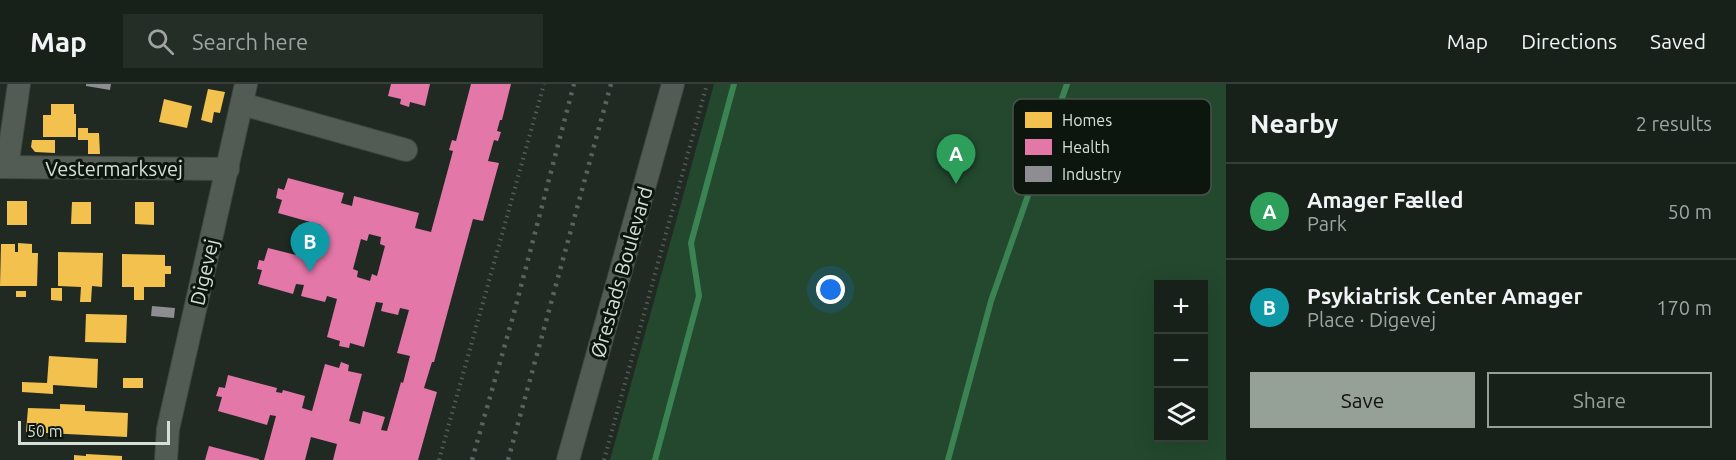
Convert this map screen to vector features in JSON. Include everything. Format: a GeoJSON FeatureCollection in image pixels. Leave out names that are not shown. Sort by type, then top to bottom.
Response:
{"type":"FeatureCollection","features":[{"type":"Feature","properties":{"kind":"street"},"geometry":{"type":"LineString","coordinates":[[3,167],[19,84]]}},
{"type":"Feature","properties":{"kind":"street","name":"Ørestads Boulevard"},"geometry":{"type":"LineString","coordinates":[[568,460],[673,84]]}},
{"type":"Feature","properties":{"kind":"street"},"geometry":{"type":"LineString","coordinates":[[244,94],[406,150]]}},
{"type":"Feature","properties":{"kind":"street","name":"Digevej"},"geometry":{"type":"LineString","coordinates":[[166,460],[168,429],[244,94]]}},
{"type":"Feature","properties":{"kind":"street","name":"Vestermarksvej"},"geometry":{"type":"LineString","coordinates":[[3,167],[228,169]]}},
{"type":"Feature","properties":{"kind":"path"},"geometry":{"type":"LineString","coordinates":[[439,460],[544,84]]}},
{"type":"Feature","properties":{"kind":"path"},"geometry":{"type":"LineString","coordinates":[[603,460],[707,84]]}},
{"type":"Feature","properties":{"kind":"green space"},"geometry":{"type":"Polygon","coordinates":[[[714,84],[1226,84],[1226,460],[610,460],[714,84]]]}},
{"type":"Feature","properties":{"kind":"building: Homes"},"geometry":{"type":"Polygon","coordinates":[[[208,89],[225,92],[220,113],[214,112],[212,123],[201,120],[208,89]]]}},
{"type":"Feature","properties":{"kind":"building: Homes"},"geometry":{"type":"Polygon","coordinates":[[[164,99],[192,106],[187,128],[159,122],[164,99]]]}},
{"type":"Feature","properties":{"kind":"building: Homes"},"geometry":{"type":"Polygon","coordinates":[[[51,104],[74,104],[76,137],[43,137],[43,115],[51,115],[51,104]]]}},
{"type":"Feature","properties":{"kind":"building: Homes"},"geometry":{"type":"Polygon","coordinates":[[[78,128],[88,128],[88,133],[99,133],[100,154],[88,154],[88,140],[78,140],[78,128]]]}},
{"type":"Feature","properties":{"kind":"building: Homes"},"geometry":{"type":"Polygon","coordinates":[[[32,140],[55,140],[55,153],[35,152],[31,147],[32,140]]]}},
{"type":"Feature","properties":{"kind":"building: Homes"},"geometry":{"type":"Polygon","coordinates":[[[7,201],[27,201],[27,225],[7,225],[7,201]]]}},
{"type":"Feature","properties":{"kind":"building: Homes"},"geometry":{"type":"Polygon","coordinates":[[[72,202],[91,202],[91,224],[71,224],[72,202]]]}},
{"type":"Feature","properties":{"kind":"building: Homes"},"geometry":{"type":"Polygon","coordinates":[[[135,202],[154,202],[154,225],[135,224],[135,202]]]}},
{"type":"Feature","properties":{"kind":"building: Homes"},"geometry":{"type":"Polygon","coordinates":[[[18,243],[32,244],[32,253],[38,253],[37,286],[0,286],[1,244],[15,244],[15,252],[18,252],[18,243]]]}},
{"type":"Feature","properties":{"kind":"building: Homes"},"geometry":{"type":"Polygon","coordinates":[[[58,252],[103,253],[102,287],[92,286],[91,302],[80,302],[81,287],[58,286],[58,252]]]}},
{"type":"Feature","properties":{"kind":"building: Homes"},"geometry":{"type":"Polygon","coordinates":[[[122,254],[165,255],[165,266],[171,266],[171,274],[165,274],[165,287],[144,287],[144,300],[134,300],[134,287],[122,287],[122,254]]]}},
{"type":"Feature","properties":{"kind":"building: Homes"},"geometry":{"type":"Polygon","coordinates":[[[51,288],[62,288],[62,301],[51,300],[51,288]]]}},
{"type":"Feature","properties":{"kind":"building: Homes"},"geometry":{"type":"Polygon","coordinates":[[[16,291],[26,291],[26,297],[16,297],[16,291]]]}},
{"type":"Feature","properties":{"kind":"building: Homes"},"geometry":{"type":"Polygon","coordinates":[[[86,314],[127,315],[126,343],[85,342],[86,314]]]}},
{"type":"Feature","properties":{"kind":"building: Homes"},"geometry":{"type":"Polygon","coordinates":[[[49,356],[98,359],[97,388],[53,385],[53,394],[22,392],[22,382],[47,383],[49,356]]]}},
{"type":"Feature","properties":{"kind":"building: Homes"},"geometry":{"type":"Polygon","coordinates":[[[123,378],[143,378],[143,388],[123,388],[123,378]]]}},
{"type":"Feature","properties":{"kind":"building: Homes"},"geometry":{"type":"Polygon","coordinates":[[[60,404],[85,405],[85,411],[128,413],[127,437],[26,432],[28,408],[60,409],[60,404]]]}},
{"type":"Feature","properties":{"kind":"building: Homes"},"geometry":{"type":"Polygon","coordinates":[[[86,454],[122,456],[122,460],[74,460],[74,455],[86,456],[86,454]]]}},
{"type":"Feature","properties":{"kind":"building: Health"},"geometry":{"type":"Polygon","coordinates":[[[391,84],[430,84],[425,106],[410,102],[409,107],[400,104],[401,99],[388,96],[391,84]]]}},
{"type":"Feature","properties":{"kind":"building: Health"},"geometry":{"type":"Polygon","coordinates":[[[471,84],[511,84],[497,131],[501,132],[498,141],[494,140],[488,161],[499,163],[483,221],[473,219],[434,362],[432,362],[424,388],[437,392],[418,460],[333,460],[337,444],[311,437],[305,460],[264,460],[276,416],[270,415],[267,425],[218,411],[222,397],[216,396],[219,387],[225,388],[228,375],[277,388],[276,392],[282,393],[283,390],[305,396],[302,408],[312,411],[325,364],[339,368],[341,362],[349,365],[348,371],[362,374],[349,421],[360,424],[363,411],[385,417],[381,430],[387,431],[410,356],[397,353],[409,310],[400,308],[398,315],[381,311],[383,303],[376,302],[364,347],[350,343],[349,348],[339,346],[340,341],[327,337],[337,299],[327,296],[325,302],[301,296],[304,285],[296,284],[293,294],[258,284],[262,270],[257,269],[259,260],[264,261],[268,248],[312,259],[321,225],[278,213],[282,200],[276,198],[278,188],[284,190],[288,178],[344,193],[341,203],[352,206],[354,196],[419,213],[415,228],[431,232],[453,151],[449,150],[452,140],[456,141],[471,84]],[[369,234],[367,241],[361,239],[353,269],[358,271],[357,277],[370,281],[372,274],[377,276],[385,246],[380,244],[381,237],[369,234]]]}},
{"type":"Feature","properties":{"kind":"building: Health"},"geometry":{"type":"Polygon","coordinates":[[[209,446],[259,459],[259,460],[205,460],[209,446]]]}},
{"type":"Feature","properties":{"kind":"building: Industry"},"geometry":{"type":"Polygon","coordinates":[[[86,84],[111,84],[110,90],[86,86],[86,84]]]}},
{"type":"Feature","properties":{"kind":"building: Industry"},"geometry":{"type":"Polygon","coordinates":[[[152,306],[175,308],[174,318],[151,316],[152,306]]]}},
{"type":"Feature","properties":{"kind":"waterway"},"geometry":{"type":"LineString","coordinates":[[655,460],[699,296],[691,243],[734,84]]}},
{"type":"Feature","properties":{"kind":"waterway"},"geometry":{"type":"LineString","coordinates":[[1062,99],[1067,84]]}},
{"type":"Feature","properties":{"kind":"waterway"},"geometry":{"type":"LineString","coordinates":[[948,460],[991,301],[1028,195]]}},
{"type":"Feature","properties":{"kind":"railway"},"geometry":{"type":"LineString","coordinates":[[472,460],[514,313],[574,84]]}},
{"type":"Feature","properties":{"kind":"railway"},"geometry":{"type":"LineString","coordinates":[[508,460],[611,84]]}},
{"type":"Feature","properties":{"kind":"place","name":"Amager Fælled"},"geometry":{"type":"Point","coordinates":[956,184]}},
{"type":"Feature","properties":{"kind":"place","name":"Psykiatrisk Center Amager"},"geometry":{"type":"Point","coordinates":[310,272]}}]}
